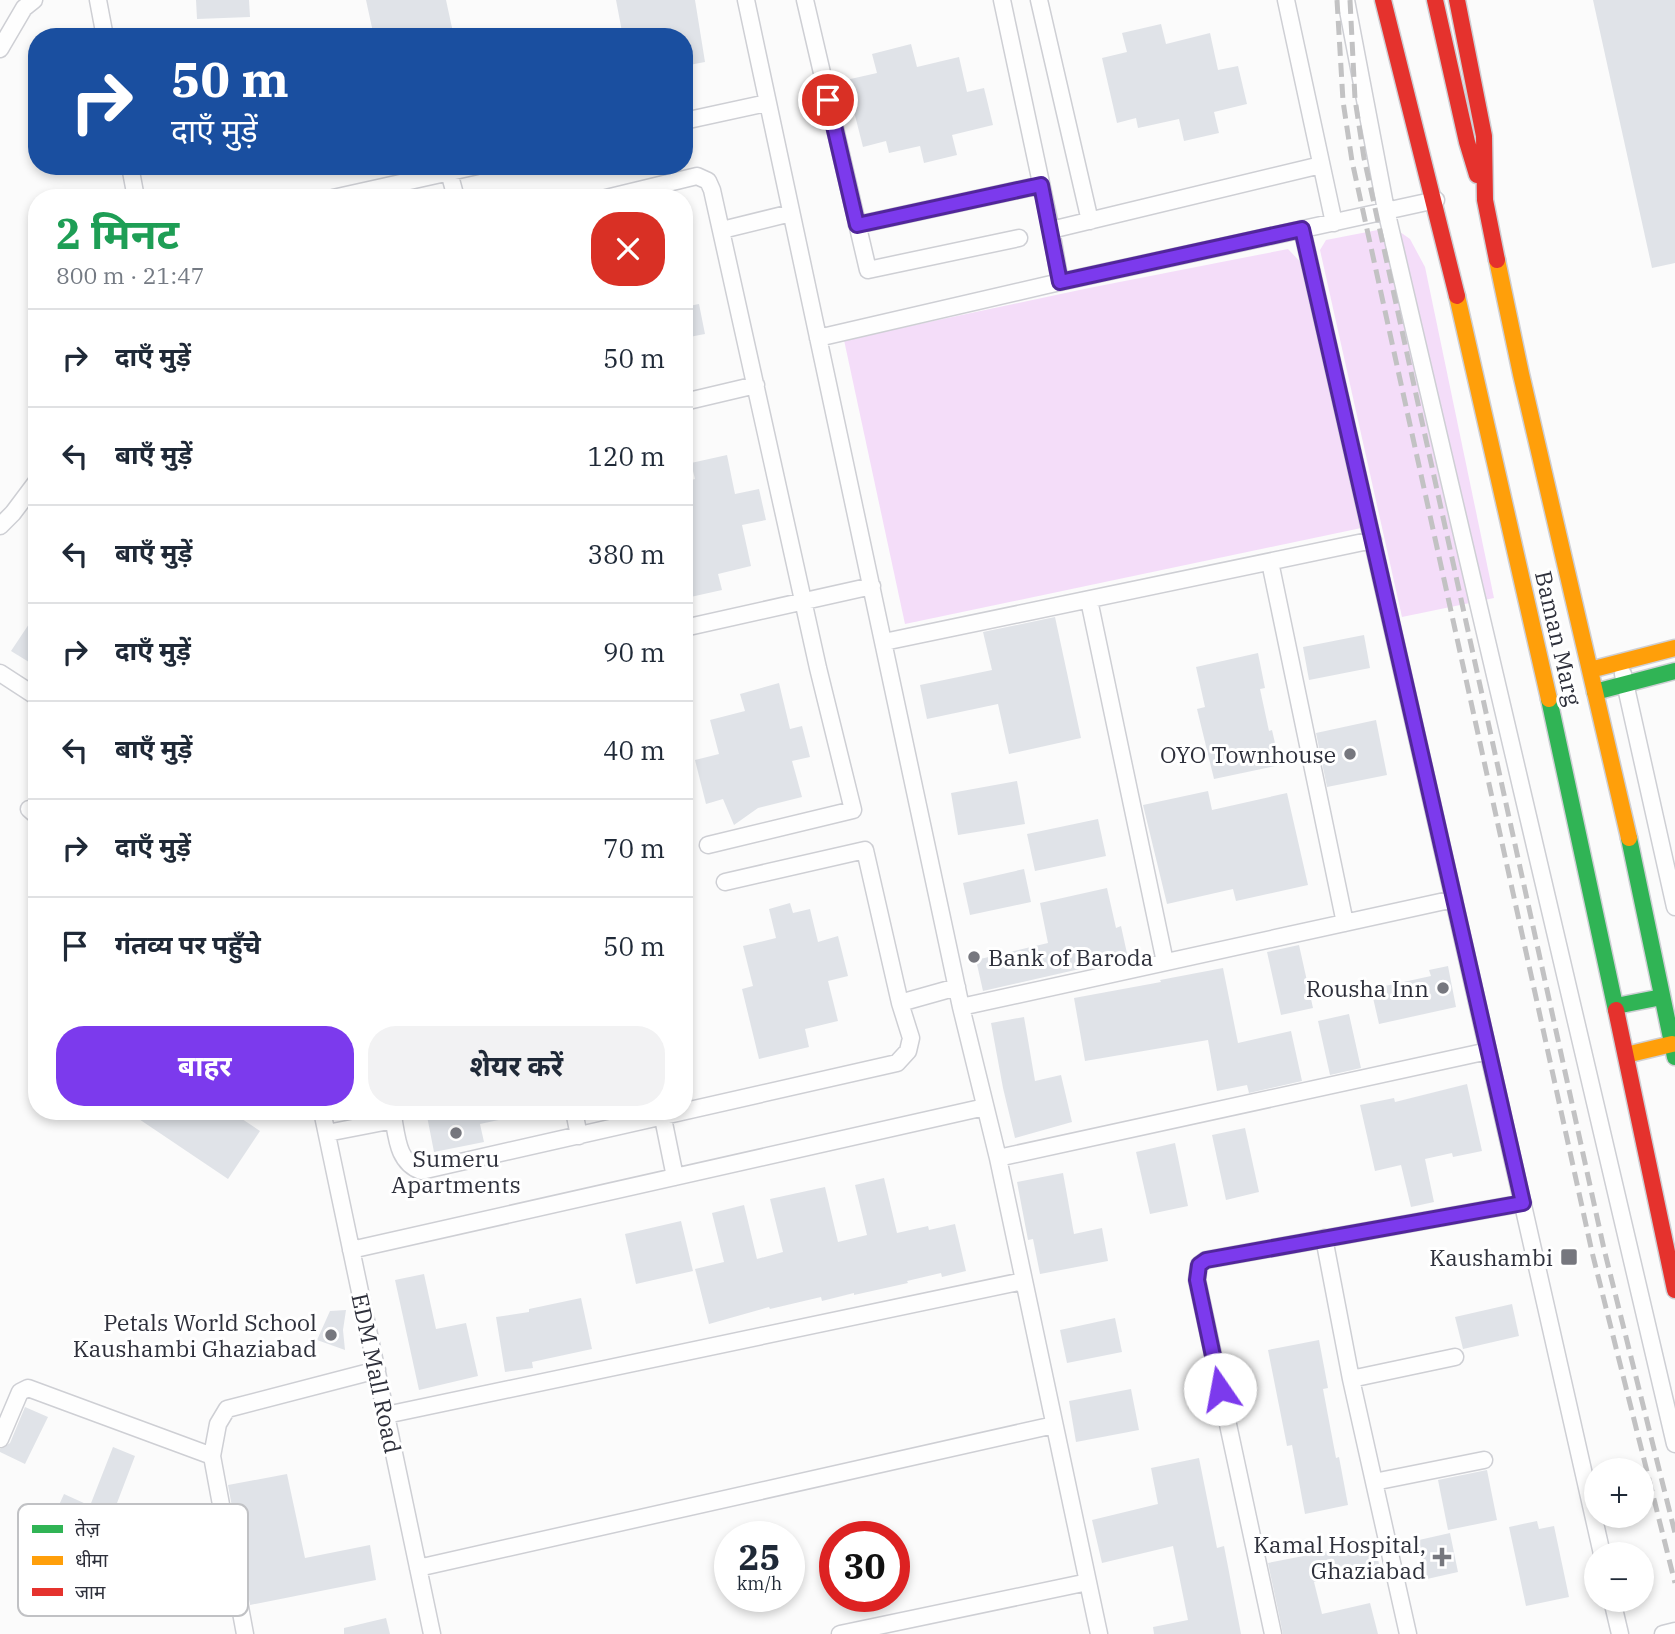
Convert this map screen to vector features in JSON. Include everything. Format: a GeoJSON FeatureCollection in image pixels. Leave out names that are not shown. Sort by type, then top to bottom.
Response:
{"type":"FeatureCollection","features":[{"type":"Feature","properties":{"kind":"main road","name":"Baman Marg"},"geometry":{"type":"LineString","coordinates":[[1383,0],[1436,200],[1578,828],[1675,1290]]}},
{"type":"Feature","properties":{"kind":"main road"},"geometry":{"type":"LineString","coordinates":[[1435,0],[1467,142],[1485,200]]}},
{"type":"Feature","properties":{"kind":"main road","name":"Baman Marg"},"geometry":{"type":"LineString","coordinates":[[1457,0],[1484,136],[1485,200],[1521,374],[1674,1051]]}},
{"type":"Feature","properties":{"kind":"main road"},"geometry":{"type":"LineString","coordinates":[[1590,670],[1675,648]]}},
{"type":"Feature","properties":{"kind":"main road"},"geometry":{"type":"LineString","coordinates":[[1595,692],[1675,671]]}},
{"type":"Feature","properties":{"kind":"main road"},"geometry":{"type":"LineString","coordinates":[[1615,1006],[1662,997]]}},
{"type":"Feature","properties":{"kind":"main road"},"geometry":{"type":"LineString","coordinates":[[1626,1055],[1674,1051]]}},
{"type":"Feature","properties":{"kind":"street"},"geometry":{"type":"LineString","coordinates":[[0,49],[24,8],[34,0]]}},
{"type":"Feature","properties":{"kind":"street"},"geometry":{"type":"LineString","coordinates":[[98,0],[103,28]]}},
{"type":"Feature","properties":{"kind":"street"},"geometry":{"type":"LineString","coordinates":[[746,0],[961,1007],[998,1158],[1099,1634]]}},
{"type":"Feature","properties":{"kind":"street"},"geometry":{"type":"LineString","coordinates":[[805,0],[868,270],[1019,238]]}},
{"type":"Feature","properties":{"kind":"street"},"geometry":{"type":"LineString","coordinates":[[1002,0],[1060,282]]}},
{"type":"Feature","properties":{"kind":"street"},"geometry":{"type":"LineString","coordinates":[[1039,0],[1090,221]]}},
{"type":"Feature","properties":{"kind":"street"},"geometry":{"type":"LineString","coordinates":[[1286,0],[1334,223]]}},
{"type":"Feature","properties":{"kind":"street"},"geometry":{"type":"LineString","coordinates":[[1346,0],[1386,211],[1675,1444]]}},
{"type":"Feature","properties":{"kind":"street"},"geometry":{"type":"LineString","coordinates":[[693,119],[767,103]]}},
{"type":"Feature","properties":{"kind":"street"},"geometry":{"type":"LineString","coordinates":[[1051,230],[1321,165]]}},
{"type":"Feature","properties":{"kind":"street"},"geometry":{"type":"LineString","coordinates":[[374,189],[436,175]]}},
{"type":"Feature","properties":{"kind":"street"},"geometry":{"type":"LineString","coordinates":[[644,189],[698,176],[708,181],[712,190],[803,602],[853,810],[708,845]]}},
{"type":"Feature","properties":{"kind":"street"},"geometry":{"type":"LineString","coordinates":[[857,225],[1041,185]]}},
{"type":"Feature","properties":{"kind":"street"},"geometry":{"type":"LineString","coordinates":[[818,338],[1436,200]]}},
{"type":"Feature","properties":{"kind":"street"},"geometry":{"type":"LineString","coordinates":[[722,230],[791,213]]}},
{"type":"Feature","properties":{"kind":"street"},"geometry":{"type":"LineString","coordinates":[[1302,229],[1599,1542]]}},
{"type":"Feature","properties":{"kind":"street"},"geometry":{"type":"LineString","coordinates":[[693,400],[756,386]]}},
{"type":"Feature","properties":{"kind":"street"},"geometry":{"type":"LineString","coordinates":[[0,526],[28,493]]}},
{"type":"Feature","properties":{"kind":"street"},"geometry":{"type":"LineString","coordinates":[[884,642],[1373,540]]}},
{"type":"Feature","properties":{"kind":"street"},"geometry":{"type":"LineString","coordinates":[[1270,562],[1345,923]]}},
{"type":"Feature","properties":{"kind":"street"},"geometry":{"type":"LineString","coordinates":[[693,626],[872,586]]}},
{"type":"Feature","properties":{"kind":"street"},"geometry":{"type":"LineString","coordinates":[[1089,600],[1165,962]]}},
{"type":"Feature","properties":{"kind":"street"},"geometry":{"type":"LineString","coordinates":[[1620,662],[1675,907]]}},
{"type":"Feature","properties":{"kind":"street"},"geometry":{"type":"LineString","coordinates":[[0,673],[28,691]]}},
{"type":"Feature","properties":{"kind":"street"},"geometry":{"type":"LineString","coordinates":[[693,1111],[897,1063],[908,1051],[911,1038],[900,1003],[865,850],[725,882]]}},
{"type":"Feature","properties":{"kind":"street"},"geometry":{"type":"LineString","coordinates":[[961,1007],[1454,899]]}},
{"type":"Feature","properties":{"kind":"street"},"geometry":{"type":"LineString","coordinates":[[900,1003],[957,987]]}},
{"type":"Feature","properties":{"kind":"street"},"geometry":{"type":"LineString","coordinates":[[998,1158],[1488,1051]]}},
{"type":"Feature","properties":{"kind":"street"},"geometry":{"type":"LineString","coordinates":[[351,1250],[985,1107]]}},
{"type":"Feature","properties":{"kind":"street","name":"EDM Mall Road"},"geometry":{"type":"LineString","coordinates":[[324,1120],[432,1634]]}},
{"type":"Feature","properties":{"kind":"street"},"geometry":{"type":"LineString","coordinates":[[327,1133],[377,1120]]}},
{"type":"Feature","properties":{"kind":"street"},"geometry":{"type":"LineString","coordinates":[[394,1120],[402,1156],[412,1168],[421,1171],[654,1120]]}},
{"type":"Feature","properties":{"kind":"street"},"geometry":{"type":"LineString","coordinates":[[576,1120],[579,1136]]}},
{"type":"Feature","properties":{"kind":"street"},"geometry":{"type":"LineString","coordinates":[[663,1120],[675,1177]]}},
{"type":"Feature","properties":{"kind":"street"},"geometry":{"type":"LineString","coordinates":[[1273,1634],[1197,1273],[1199,1265],[1206,1260],[1523,1203]]}},
{"type":"Feature","properties":{"kind":"street"},"geometry":{"type":"LineString","coordinates":[[1324,1238],[1351,1379],[1408,1634]]}},
{"type":"Feature","properties":{"kind":"street"},"geometry":{"type":"LineString","coordinates":[[386,1415],[1023,1281]]}},
{"type":"Feature","properties":{"kind":"street"},"geometry":{"type":"LineString","coordinates":[[1351,1379],[1455,1357]]}},
{"type":"Feature","properties":{"kind":"street"},"geometry":{"type":"LineString","coordinates":[[221,1504],[212,1456],[218,1424],[227,1409],[377,1370]]}},
{"type":"Feature","properties":{"kind":"street"},"geometry":{"type":"LineString","coordinates":[[1,1431],[20,1392],[28,1388],[212,1456]]}},
{"type":"Feature","properties":{"kind":"street"},"geometry":{"type":"LineString","coordinates":[[418,1569],[1054,1426]]}},
{"type":"Feature","properties":{"kind":"street"},"geometry":{"type":"LineString","coordinates":[[1374,1482],[1484,1460]]}},
{"type":"Feature","properties":{"kind":"street"},"geometry":{"type":"LineString","coordinates":[[840,1634],[1088,1582]]}},
{"type":"Feature","properties":{"kind":"street"},"geometry":{"type":"LineString","coordinates":[[1615,1612],[1620,1634]]}},
{"type":"Feature","properties":{"kind":"street"},"geometry":{"type":"LineString","coordinates":[[243,1616],[246,1634]]}},
{"type":"Feature","properties":{"kind":"street"},"geometry":{"type":"LineString","coordinates":[[1663,1634],[1675,1632]]}},
{"type":"Feature","properties":{"kind":"shaded area"},"geometry":{"type":"Polygon","coordinates":[[[1393,227],[1410,239],[1425,267],[1494,598],[1402,617],[1320,250],[1326,240],[1393,227]]]}},
{"type":"Feature","properties":{"kind":"shaded area"},"geometry":{"type":"Polygon","coordinates":[[[1288,249],[1309,271],[1366,527],[905,624],[844,340],[1288,249]]]}},
{"type":"Feature","properties":{"kind":"building"},"geometry":{"type":"Polygon","coordinates":[[[196,0],[249,0],[250,17],[197,19],[196,0]]]}},
{"type":"Feature","properties":{"kind":"building"},"geometry":{"type":"Polygon","coordinates":[[[366,0],[446,0],[452,28],[372,28],[366,0]]]}},
{"type":"Feature","properties":{"kind":"building"},"geometry":{"type":"Polygon","coordinates":[[[616,0],[695,0],[705,62],[693,64],[693,28],[621,28],[616,0]]]}},
{"type":"Feature","properties":{"kind":"building"},"geometry":{"type":"Polygon","coordinates":[[[1593,0],[1675,0],[1675,263],[1652,268],[1593,0]]]}},
{"type":"Feature","properties":{"kind":"building"},"geometry":{"type":"Polygon","coordinates":[[[1161,24],[1166,44],[1210,33],[1218,70],[1238,66],[1247,104],[1214,112],[1219,133],[1184,141],[1179,119],[1138,128],[1136,118],[1117,123],[1102,58],[1127,52],[1122,33],[1161,24]]]}},
{"type":"Feature","properties":{"kind":"building"},"geometry":{"type":"Polygon","coordinates":[[[911,44],[917,67],[959,57],[967,92],[984,88],[993,125],[952,135],[957,155],[924,163],[920,146],[889,153],[886,141],[863,147],[846,80],[877,73],[872,54],[911,44]]]}},
{"type":"Feature","properties":{"kind":"building"},"geometry":{"type":"Polygon","coordinates":[[[699,304],[705,334],[693,336],[693,305],[699,304]]]}},
{"type":"Feature","properties":{"kind":"building"},"geometry":{"type":"Polygon","coordinates":[[[727,455],[735,494],[759,489],[766,520],[742,525],[751,566],[718,574],[722,590],[693,596],[695,479],[693,463],[727,455]]]}},
{"type":"Feature","properties":{"kind":"building"},"geometry":{"type":"Polygon","coordinates":[[[1055,617],[1081,738],[1009,754],[998,704],[927,719],[920,685],[992,670],[983,632],[1055,617]]]}},
{"type":"Feature","properties":{"kind":"building"},"geometry":{"type":"Polygon","coordinates":[[[28,626],[28,661],[11,651],[28,626]]]}},
{"type":"Feature","properties":{"kind":"building"},"geometry":{"type":"Polygon","coordinates":[[[1364,635],[1370,668],[1309,680],[1303,647],[1364,635]]]}},
{"type":"Feature","properties":{"kind":"building"},"geometry":{"type":"Polygon","coordinates":[[[1258,653],[1265,688],[1260,689],[1280,765],[1214,779],[1197,709],[1205,707],[1196,667],[1258,653]]]}},
{"type":"Feature","properties":{"kind":"building"},"geometry":{"type":"Polygon","coordinates":[[[779,683],[790,729],[802,726],[810,757],[792,761],[802,797],[758,808],[734,825],[723,799],[706,804],[695,760],[719,754],[710,720],[745,711],[740,694],[779,683]]]}},
{"type":"Feature","properties":{"kind":"building","name":"OYO Townhouse"},"geometry":{"type":"Polygon","coordinates":[[[1376,720],[1387,775],[1327,787],[1316,733],[1376,720]]]}},
{"type":"Feature","properties":{"kind":"building"},"geometry":{"type":"Polygon","coordinates":[[[1017,781],[1025,824],[958,835],[951,793],[1017,781]]]}},
{"type":"Feature","properties":{"kind":"building"},"geometry":{"type":"Polygon","coordinates":[[[1208,791],[1212,810],[1287,793],[1308,885],[1236,901],[1233,889],[1167,904],[1143,805],[1208,791]]]}},
{"type":"Feature","properties":{"kind":"building"},"geometry":{"type":"Polygon","coordinates":[[[1098,819],[1106,856],[1035,871],[1027,834],[1098,819]]]}},
{"type":"Feature","properties":{"kind":"building"},"geometry":{"type":"Polygon","coordinates":[[[1024,869],[1031,902],[970,915],[963,883],[1024,869]]]}},
{"type":"Feature","properties":{"kind":"building"},"geometry":{"type":"Polygon","coordinates":[[[1107,888],[1116,928],[1121,926],[1128,958],[983,991],[976,960],[1048,943],[1040,903],[1107,888]]]}},
{"type":"Feature","properties":{"kind":"building"},"geometry":{"type":"Polygon","coordinates":[[[790,903],[793,913],[810,909],[818,942],[838,936],[848,976],[828,981],[838,1021],[805,1029],[809,1047],[759,1059],[742,989],[753,986],[743,946],[776,938],[769,909],[790,903]]]}},
{"type":"Feature","properties":{"kind":"building"},"geometry":{"type":"Polygon","coordinates":[[[1299,945],[1313,1008],[1281,1015],[1267,952],[1299,945]]]}},
{"type":"Feature","properties":{"kind":"building"},"geometry":{"type":"Polygon","coordinates":[[[1448,966],[1456,1007],[1379,1024],[1371,989],[1431,976],[1429,970],[1448,966]]]}},
{"type":"Feature","properties":{"kind":"building"},"geometry":{"type":"Polygon","coordinates":[[[1223,968],[1238,1043],[1291,1031],[1302,1081],[1249,1093],[1247,1085],[1217,1091],[1208,1040],[1085,1061],[1074,998],[1223,968]]]}},
{"type":"Feature","properties":{"kind":"building"},"geometry":{"type":"Polygon","coordinates":[[[1349,1014],[1361,1068],[1330,1075],[1318,1021],[1349,1014]]]}},
{"type":"Feature","properties":{"kind":"building"},"geometry":{"type":"Polygon","coordinates":[[[1024,1017],[1035,1081],[1061,1075],[1072,1122],[1015,1138],[991,1023],[1024,1017]]]}},
{"type":"Feature","properties":{"kind":"building"},"geometry":{"type":"Polygon","coordinates":[[[1467,1084],[1482,1151],[1453,1157],[1452,1153],[1425,1159],[1434,1202],[1411,1207],[1401,1165],[1375,1171],[1360,1105],[1394,1098],[1395,1102],[1467,1084]]]}},
{"type":"Feature","properties":{"kind":"building"},"geometry":{"type":"Polygon","coordinates":[[[140,1120],[244,1120],[260,1131],[228,1179],[140,1120]]]}},
{"type":"Feature","properties":{"kind":"building","name":"Sumeru Apartments"},"geometry":{"type":"Polygon","coordinates":[[[428,1120],[499,1120],[480,1124],[484,1142],[434,1152],[428,1120]]]}},
{"type":"Feature","properties":{"kind":"building"},"geometry":{"type":"Polygon","coordinates":[[[1245,1128],[1259,1192],[1226,1200],[1212,1135],[1245,1128]]]}},
{"type":"Feature","properties":{"kind":"building"},"geometry":{"type":"Polygon","coordinates":[[[1175,1143],[1188,1206],[1150,1214],[1136,1152],[1175,1143]]]}},
{"type":"Feature","properties":{"kind":"building"},"geometry":{"type":"Polygon","coordinates":[[[1063,1173],[1074,1234],[1102,1228],[1108,1261],[1040,1274],[1033,1239],[1028,1240],[1017,1182],[1063,1173]]]}},
{"type":"Feature","properties":{"kind":"building"},"geometry":{"type":"Polygon","coordinates":[[[884,1178],[897,1233],[928,1226],[929,1230],[955,1224],[966,1271],[942,1277],[941,1273],[907,1281],[908,1283],[822,1301],[821,1297],[770,1309],[769,1307],[709,1324],[695,1269],[724,1262],[712,1213],[744,1205],[757,1259],[783,1252],[770,1199],[825,1187],[838,1242],[867,1235],[855,1185],[884,1178]]]}},
{"type":"Feature","properties":{"kind":"building"},"geometry":{"type":"Polygon","coordinates":[[[681,1221],[693,1271],[636,1284],[625,1234],[681,1221]]]}},
{"type":"Feature","properties":{"kind":"building"},"geometry":{"type":"Polygon","coordinates":[[[424,1274],[436,1329],[466,1323],[478,1376],[419,1390],[395,1280],[424,1274]]]}},
{"type":"Feature","properties":{"kind":"building"},"geometry":{"type":"Polygon","coordinates":[[[581,1298],[592,1349],[532,1362],[533,1368],[505,1372],[496,1317],[529,1312],[529,1309],[581,1298]]]}},
{"type":"Feature","properties":{"kind":"building"},"geometry":{"type":"Polygon","coordinates":[[[1512,1304],[1519,1336],[1463,1349],[1455,1317],[1512,1304]]]}},
{"type":"Feature","properties":{"kind":"building","name":"Petals World School Kaushambi Ghaziabad"},"geometry":{"type":"Polygon","coordinates":[[[346,1310],[343,1330],[345,1350],[317,1340],[330,1311],[346,1310]]]}},
{"type":"Feature","properties":{"kind":"building"},"geometry":{"type":"Polygon","coordinates":[[[1115,1318],[1122,1352],[1067,1363],[1060,1330],[1115,1318]]]}},
{"type":"Feature","properties":{"kind":"building"},"geometry":{"type":"Polygon","coordinates":[[[1319,1340],[1328,1388],[1323,1389],[1348,1505],[1305,1514],[1292,1445],[1287,1446],[1268,1350],[1319,1340]]]}},
{"type":"Feature","properties":{"kind":"building"},"geometry":{"type":"Polygon","coordinates":[[[1131,1389],[1139,1430],[1076,1442],[1069,1401],[1131,1389]]]}},
{"type":"Feature","properties":{"kind":"building"},"geometry":{"type":"Polygon","coordinates":[[[25,1407],[48,1417],[25,1464],[0,1452],[0,1449],[10,1443],[25,1407]]]}},
{"type":"Feature","properties":{"kind":"building"},"geometry":{"type":"Polygon","coordinates":[[[113,1447],[135,1456],[117,1503],[119,1504],[91,1504],[113,1447]]]}},
{"type":"Feature","properties":{"kind":"building"},"geometry":{"type":"Polygon","coordinates":[[[1199,1458],[1217,1548],[1224,1546],[1241,1634],[1154,1634],[1153,1627],[1188,1620],[1173,1546],[1102,1563],[1092,1520],[1158,1504],[1151,1468],[1199,1458]]]}},
{"type":"Feature","properties":{"kind":"building"},"geometry":{"type":"Polygon","coordinates":[[[1487,1470],[1497,1520],[1448,1530],[1438,1480],[1487,1470]]]}},
{"type":"Feature","properties":{"kind":"building"},"geometry":{"type":"Polygon","coordinates":[[[287,1474],[305,1558],[370,1545],[376,1580],[250,1605],[248,1504],[231,1504],[228,1485],[287,1474]]]}},
{"type":"Feature","properties":{"kind":"building"},"geometry":{"type":"Polygon","coordinates":[[[64,1494],[86,1504],[59,1504],[64,1494]]]}},
{"type":"Feature","properties":{"kind":"building"},"geometry":{"type":"Polygon","coordinates":[[[1537,1521],[1539,1529],[1554,1526],[1569,1597],[1526,1606],[1509,1527],[1537,1521]]]}},
{"type":"Feature","properties":{"kind":"building"},"geometry":{"type":"Polygon","coordinates":[[[1450,1533],[1458,1572],[1427,1579],[1419,1540],[1450,1533]]]}},
{"type":"Feature","properties":{"kind":"building"},"geometry":{"type":"Polygon","coordinates":[[[1375,1542],[1380,1570],[1314,1582],[1322,1614],[1370,1603],[1378,1634],[1283,1634],[1268,1563],[1375,1542]]]}},
{"type":"Feature","properties":{"kind":"building"},"geometry":{"type":"Polygon","coordinates":[[[386,1618],[390,1634],[344,1634],[344,1628],[386,1618]]]}},
{"type":"Feature","properties":{"kind":"railway"},"geometry":{"type":"LineString","coordinates":[[1337,0],[1343,101],[1352,161],[1592,1252],[1675,1583]]}},
{"type":"Feature","properties":{"kind":"railway"},"geometry":{"type":"LineString","coordinates":[[1350,0],[1355,99],[1364,158],[1604,1249],[1675,1533]]}},
{"type":"Feature","properties":{"kind":"traffic: fast"},"geometry":{"type":"LineString","coordinates":[[1595,692],[1675,671]]}},
{"type":"Feature","properties":{"kind":"traffic: fast"},"geometry":{"type":"LineString","coordinates":[[1549,699],[1616,1010]]}},
{"type":"Feature","properties":{"kind":"traffic: fast"},"geometry":{"type":"LineString","coordinates":[[1629,838],[1675,1057]]}},
{"type":"Feature","properties":{"kind":"traffic: fast"},"geometry":{"type":"LineString","coordinates":[[1616,1006],[1662,997]]}},
{"type":"Feature","properties":{"kind":"traffic: slow"},"geometry":{"type":"LineString","coordinates":[[1497,260],[1629,838]]}},
{"type":"Feature","properties":{"kind":"traffic: slow"},"geometry":{"type":"LineString","coordinates":[[1457,296],[1549,699]]}},
{"type":"Feature","properties":{"kind":"traffic: slow"},"geometry":{"type":"LineString","coordinates":[[1590,670],[1675,648]]}},
{"type":"Feature","properties":{"kind":"traffic: slow"},"geometry":{"type":"LineString","coordinates":[[1626,1055],[1672,1044]]}},
{"type":"Feature","properties":{"kind":"traffic: jam"},"geometry":{"type":"LineString","coordinates":[[1383,0],[1457,296]]}},
{"type":"Feature","properties":{"kind":"traffic: jam"},"geometry":{"type":"LineString","coordinates":[[1435,0],[1477,175]]}},
{"type":"Feature","properties":{"kind":"traffic: jam"},"geometry":{"type":"LineString","coordinates":[[1457,0],[1484,136],[1485,200],[1497,260]]}},
{"type":"Feature","properties":{"kind":"traffic: jam"},"geometry":{"type":"LineString","coordinates":[[1616,1010],[1675,1290]]}},
{"type":"Feature","properties":{"kind":"place","name":"OYO Townhouse"},"geometry":{"type":"Point","coordinates":[1350,754]}},
{"type":"Feature","properties":{"kind":"place","name":"Bank of Baroda"},"geometry":{"type":"Point","coordinates":[974,957]}},
{"type":"Feature","properties":{"kind":"place","name":"Rousha Inn"},"geometry":{"type":"Point","coordinates":[1443,988]}},
{"type":"Feature","properties":{"kind":"place","name":"Sumeru Apartments"},"geometry":{"type":"Point","coordinates":[456,1133]}},
{"type":"Feature","properties":{"kind":"place","name":"Kaushambi"},"geometry":{"type":"Point","coordinates":[1569,1257]}},
{"type":"Feature","properties":{"kind":"place","name":"Petals World School Kaushambi Ghaziabad"},"geometry":{"type":"Point","coordinates":[331,1335]}},
{"type":"Feature","properties":{"kind":"place","name":"Kamal Hospital, Ghaziabad"},"geometry":{"type":"Point","coordinates":[1442,1557]}},
{"type":"Feature","properties":{"kind":"route"},"geometry":{"type":"LineString","coordinates":[[828,100],[857,225],[1041,185],[1060,282],[1302,229],[1523,1203],[1206,1260],[1199,1265],[1197,1280],[1220,1389]]}}]}
